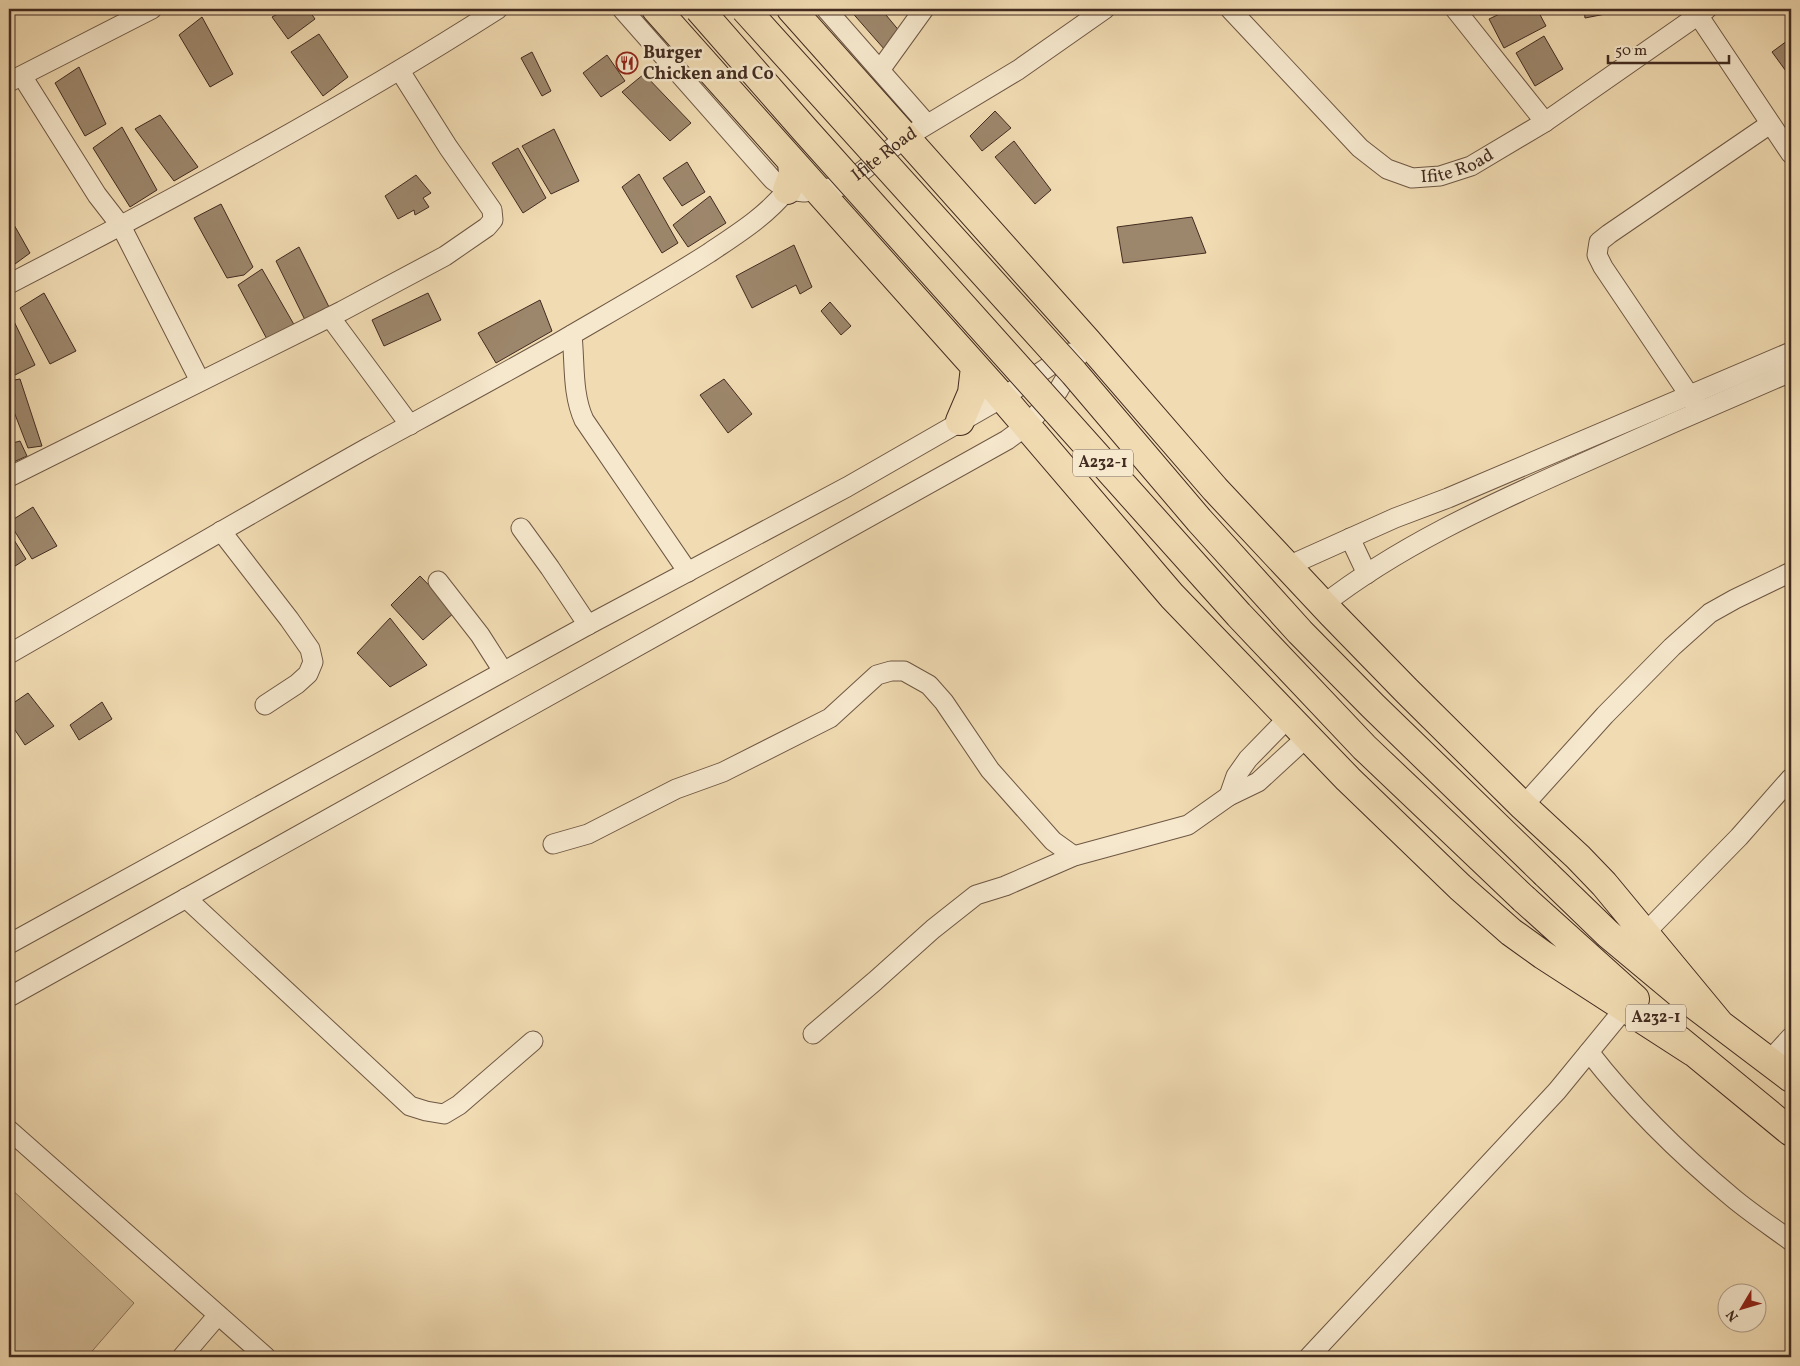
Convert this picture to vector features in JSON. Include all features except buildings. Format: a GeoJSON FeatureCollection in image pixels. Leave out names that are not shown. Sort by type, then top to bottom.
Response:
{"type":"FeatureCollection","features":[{"type":"Feature","properties":{"kind":"highway"},"geometry":{"type":"LineString","coordinates":[[656,9],[975,367],[1172,596],[1288,718],[1453,880],[1511,932],[1543,955],[1693,1052]]}},
{"type":"Feature","properties":{"kind":"highway","name":"A232-1"},"geometry":{"type":"LineString","coordinates":[[699,9],[1239,615],[1364,746],[1524,899],[1693,1052],[1791,1132]]}},
{"type":"Feature","properties":{"kind":"highway","name":"A232-1"},"geometry":{"type":"LineString","coordinates":[[745,9],[1074,373],[1199,520],[1300,632],[1380,713],[1608,934],[1680,994],[1791,1078]]}},
{"type":"Feature","properties":{"kind":"highway"},"geometry":{"type":"LineString","coordinates":[[791,9],[916,132],[1087,341],[1214,488],[1323,605],[1406,690],[1523,806],[1578,857],[1719,1023]]}},
{"type":"Feature","properties":{"kind":"highway"},"geometry":{"type":"LineString","coordinates":[[786,190],[793,174],[792,163]]}},
{"type":"Feature","properties":{"kind":"highway"},"geometry":{"type":"LineString","coordinates":[[839,216],[840,196],[844,186]]}},
{"type":"Feature","properties":{"kind":"highway"},"geometry":{"type":"LineString","coordinates":[[960,421],[972,393],[975,367]]}},
{"type":"Feature","properties":{"kind":"street"},"geometry":{"type":"LineString","coordinates":[[152,9],[15,79],[120,226],[200,381]]}},
{"type":"Feature","properties":{"kind":"street"},"geometry":{"type":"LineString","coordinates":[[9,284],[255,153],[400,71],[498,9]]}},
{"type":"Feature","properties":{"kind":"street"},"geometry":{"type":"LineString","coordinates":[[9,654],[221,531],[572,335],[687,267],[752,224],[774,206],[786,190],[773,180],[753,159],[622,9]]}},
{"type":"Feature","properties":{"kind":"street"},"geometry":{"type":"LineString","coordinates":[[826,9],[880,70],[916,132]]}},
{"type":"Feature","properties":{"kind":"street"},"geometry":{"type":"LineString","coordinates":[[880,70],[924,9]]}},
{"type":"Feature","properties":{"kind":"street","name":"Ifite Road"},"geometry":{"type":"LineString","coordinates":[[786,190],[804,192],[844,186],[916,132],[1018,70],[1105,9]]}},
{"type":"Feature","properties":{"kind":"street","name":"Ifite Road"},"geometry":{"type":"LineString","coordinates":[[1230,9],[1360,148],[1386,169],[1412,178],[1440,176],[1471,166],[1545,122],[1702,12]]}},
{"type":"Feature","properties":{"kind":"street"},"geometry":{"type":"LineString","coordinates":[[1455,9],[1545,122]]}},
{"type":"Feature","properties":{"kind":"street"},"geometry":{"type":"LineString","coordinates":[[1702,12],[1770,124],[1791,154]]}},
{"type":"Feature","properties":{"kind":"street"},"geometry":{"type":"LineString","coordinates":[[9,477],[330,317],[445,256],[487,227],[493,220],[492,210],[448,147],[400,71]]}},
{"type":"Feature","properties":{"kind":"street"},"geometry":{"type":"LineString","coordinates":[[1699,411],[1690,394],[1603,267],[1597,255],[1599,242],[1770,124]]}},
{"type":"Feature","properties":{"kind":"street"},"geometry":{"type":"LineString","coordinates":[[330,317],[410,425]]}},
{"type":"Feature","properties":{"kind":"street"},"geometry":{"type":"LineString","coordinates":[[572,335],[579,410],[688,572]]}},
{"type":"Feature","properties":{"kind":"street"},"geometry":{"type":"LineString","coordinates":[[9,944],[588,625],[847,487],[1002,398],[1087,341]]}},
{"type":"Feature","properties":{"kind":"street"},"geometry":{"type":"LineString","coordinates":[[9,997],[1007,440],[1026,426],[1058,391],[1087,341]]}},
{"type":"Feature","properties":{"kind":"street"},"geometry":{"type":"LineString","coordinates":[[1288,566],[1401,516],[1791,352]]}},
{"type":"Feature","properties":{"kind":"street"},"geometry":{"type":"LineString","coordinates":[[1323,605],[1353,582],[1415,546],[1498,502],[1699,411],[1791,372]]}},
{"type":"Feature","properties":{"kind":"street"},"geometry":{"type":"LineString","coordinates":[[1401,516],[1415,546]]}},
{"type":"Feature","properties":{"kind":"street"},"geometry":{"type":"LineString","coordinates":[[521,528],[588,625]]}},
{"type":"Feature","properties":{"kind":"street"},"geometry":{"type":"LineString","coordinates":[[221,531],[310,649],[313,662],[308,674],[297,684],[265,705]]}},
{"type":"Feature","properties":{"kind":"street"},"geometry":{"type":"LineString","coordinates":[[1350,538],[1367,574]]}},
{"type":"Feature","properties":{"kind":"street"},"geometry":{"type":"LineString","coordinates":[[1523,806],[1605,715],[1672,646],[1710,613],[1791,572]]}},
{"type":"Feature","properties":{"kind":"street"},"geometry":{"type":"LineString","coordinates":[[438,581],[480,635],[503,672]]}},
{"type":"Feature","properties":{"kind":"street"},"geometry":{"type":"LineString","coordinates":[[553,844],[588,834],[676,789],[723,772],[830,718],[877,675],[891,671],[904,671],[929,685],[944,702],[990,770],[1053,841],[1074,856]]}},
{"type":"Feature","properties":{"kind":"street"},"geometry":{"type":"LineString","coordinates":[[1230,796],[1236,776],[1248,759],[1288,718]]}},
{"type":"Feature","properties":{"kind":"street"},"geometry":{"type":"LineString","coordinates":[[813,1034],[875,982],[933,929],[976,895],[1005,886],[1074,856],[1188,825],[1230,796],[1258,782],[1307,737]]}},
{"type":"Feature","properties":{"kind":"street"},"geometry":{"type":"LineString","coordinates":[[1644,933],[1739,837],[1791,778]]}},
{"type":"Feature","properties":{"kind":"street"},"geometry":{"type":"LineString","coordinates":[[186,898],[410,1106],[444,1114],[459,1105],[533,1041]]}},
{"type":"Feature","properties":{"kind":"street"},"geometry":{"type":"LineString","coordinates":[[1309,1357],[1550,1098],[1625,1008]]}},
{"type":"Feature","properties":{"kind":"street"},"geometry":{"type":"LineString","coordinates":[[1769,1061],[1791,1037]]}},
{"type":"Feature","properties":{"kind":"street"},"geometry":{"type":"LineString","coordinates":[[1589,1052],[1614,1083],[1686,1157],[1734,1199],[1791,1241]]}},
{"type":"Feature","properties":{"kind":"street"},"geometry":{"type":"LineString","coordinates":[[9,1130],[266,1357]]}},
{"type":"Feature","properties":{"kind":"street"},"geometry":{"type":"LineString","coordinates":[[182,1357],[218,1315]]}},
{"type":"Feature","properties":{"kind":"shaded area"},"geometry":{"type":"Polygon","coordinates":[[[9,1187],[134,1303],[87,1357],[9,1357],[9,1187]]]}},
{"type":"Feature","properties":{"kind":"place","name":"Burger Chicken and Co"},"geometry":{"type":"Point","coordinates":[627,63]}}]}
